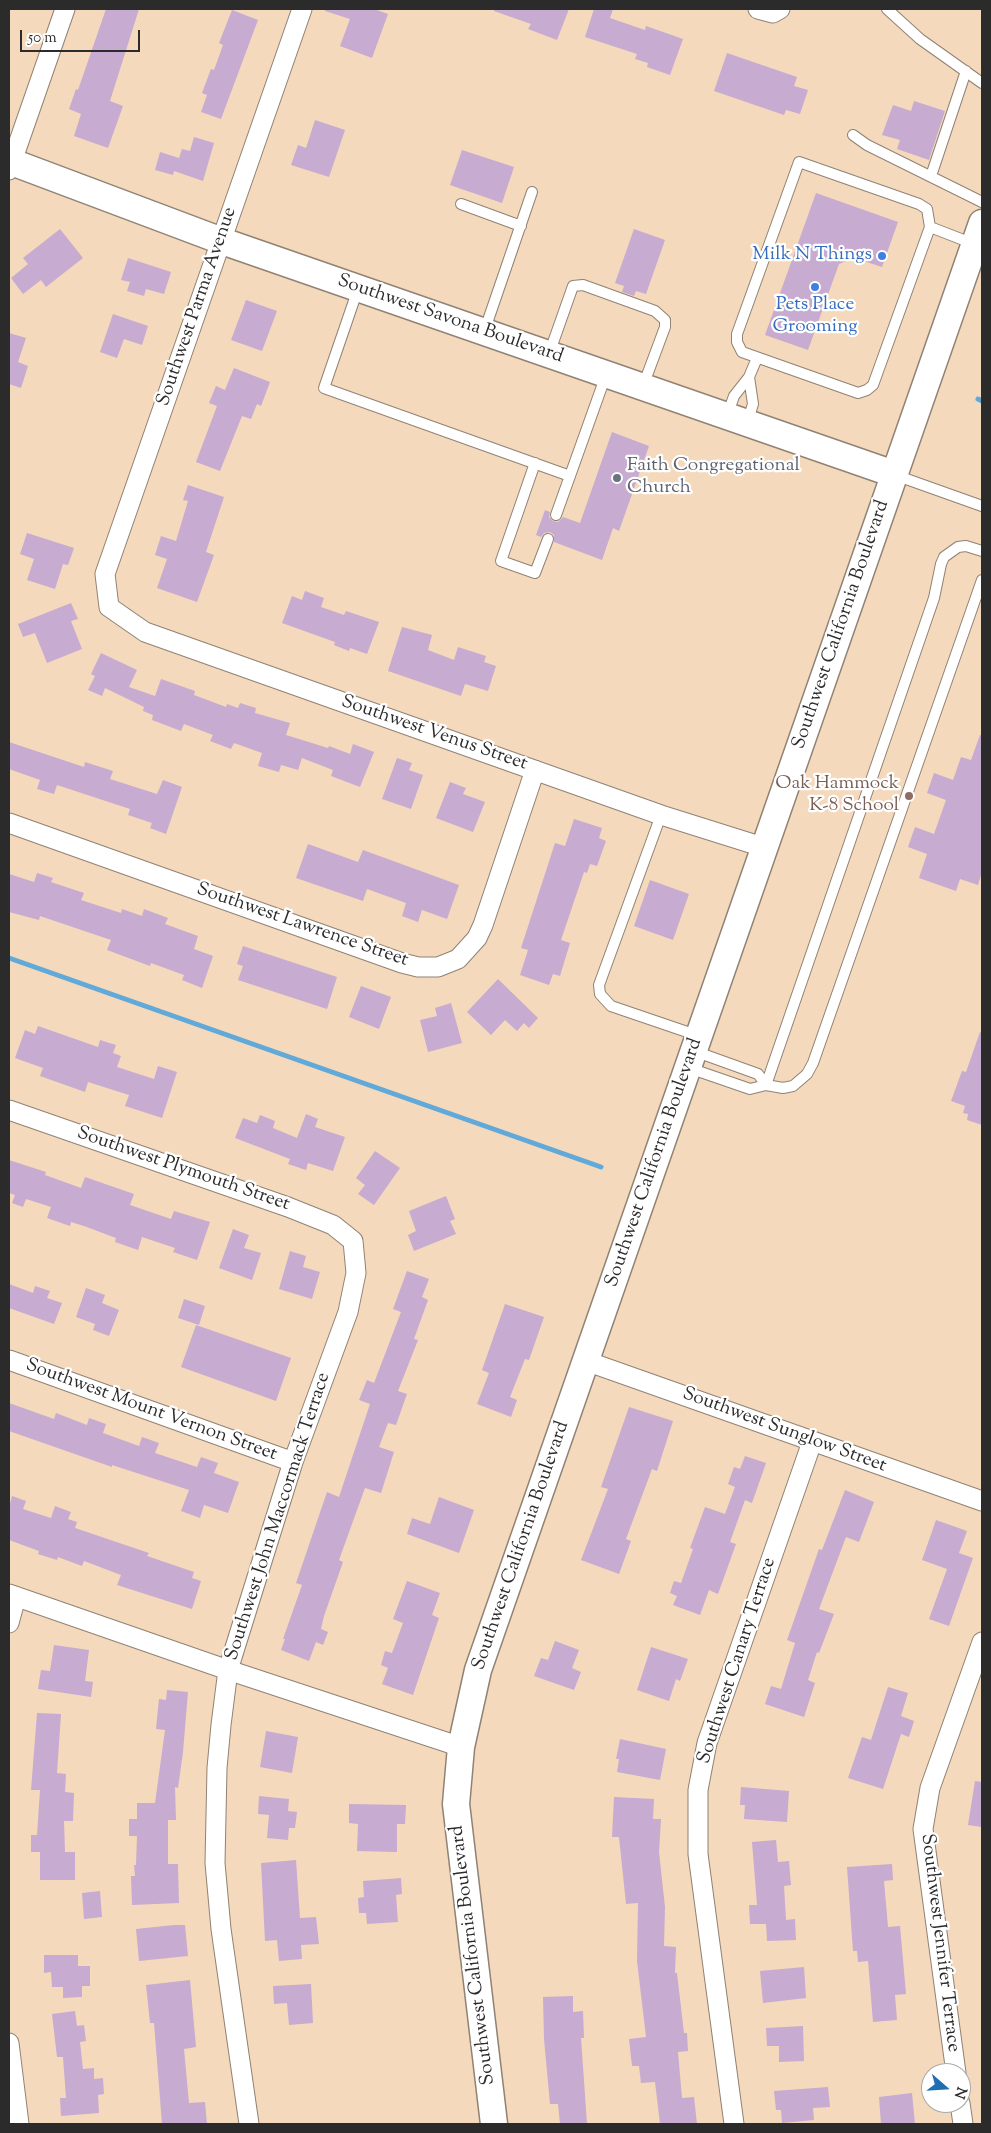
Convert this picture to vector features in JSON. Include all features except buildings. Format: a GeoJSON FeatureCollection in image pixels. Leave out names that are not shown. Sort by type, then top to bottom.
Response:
{"type":"FeatureCollection","features":[{"type":"Feature","properties":{"kind":"street"},"geometry":{"type":"LineString","coordinates":[[10,164],[65,9]]}},
{"type":"Feature","properties":{"kind":"street","name":"Southwest Parma Avenue"},"geometry":{"type":"LineString","coordinates":[[109,607],[104,574],[302,9]]}},
{"type":"Feature","properties":{"kind":"street","name":"Southwest Savona Boulevard"},"geometry":{"type":"LineString","coordinates":[[10,164],[222,241],[894,474]]}},
{"type":"Feature","properties":{"kind":"street","name":"Southwest California Boulevard"},"geometry":{"type":"LineString","coordinates":[[494,2124],[456,1804],[461,1747],[478,1670],[766,848],[894,474],[980,239]]}},
{"type":"Feature","properties":{"kind":"street","name":"Southwest Venus Street"},"geometry":{"type":"LineString","coordinates":[[109,607],[145,632],[661,815],[766,848]]}},
{"type":"Feature","properties":{"kind":"street","name":"Southwest Lawrence Street"},"geometry":{"type":"LineString","coordinates":[[9,823],[402,963],[418,967],[438,967],[458,959],[477,938],[483,925],[534,770]]}},
{"type":"Feature","properties":{"kind":"street","name":"Southwest Plymouth Street"},"geometry":{"type":"LineString","coordinates":[[9,1110],[288,1207],[333,1225],[353,1241]]}},
{"type":"Feature","properties":{"kind":"street","name":"Southwest John Maccormack Terrace"},"geometry":{"type":"LineString","coordinates":[[249,2124],[221,1929],[215,1863],[217,1768],[228,1670],[293,1462],[348,1312],[356,1273],[353,1241]]}},
{"type":"Feature","properties":{"kind":"street","name":"Southwest Mount Vernon Street"},"geometry":{"type":"LineString","coordinates":[[9,1360],[293,1462]]}},
{"type":"Feature","properties":{"kind":"street","name":"Southwest Sunglow Street"},"geometry":{"type":"LineString","coordinates":[[586,1361],[982,1501]]}},
{"type":"Feature","properties":{"kind":"street","name":"Southwest Canary Terrace"},"geometry":{"type":"LineString","coordinates":[[734,2124],[698,1854],[698,1790],[707,1743],[812,1442]]}},
{"type":"Feature","properties":{"kind":"street"},"geometry":{"type":"LineString","coordinates":[[9,1623],[12,1596],[461,1747]]}},
{"type":"Feature","properties":{"kind":"street","name":"Southwest Jennifer Terrace"},"geometry":{"type":"LineString","coordinates":[[955,2063],[923,1829],[930,1788],[982,1642]]}},
{"type":"Feature","properties":{"kind":"street"},"geometry":{"type":"LineString","coordinates":[[9,2043],[19,2124]]}},
{"type":"Feature","properties":{"kind":"lane"},"geometry":{"type":"LineString","coordinates":[[887,9],[920,39],[982,83]]}},
{"type":"Feature","properties":{"kind":"lane"},"geometry":{"type":"LineString","coordinates":[[931,176],[966,71]]}},
{"type":"Feature","properties":{"kind":"lane"},"geometry":{"type":"LineString","coordinates":[[853,135],[867,145],[982,202]]}},
{"type":"Feature","properties":{"kind":"lane"},"geometry":{"type":"LineString","coordinates":[[799,162],[919,204],[928,209],[930,228],[873,384],[868,390],[858,393],[742,352],[737,342],[737,334],[799,162]]}},
{"type":"Feature","properties":{"kind":"lane"},"geometry":{"type":"LineString","coordinates":[[484,332],[532,192]]}},
{"type":"Feature","properties":{"kind":"lane"},"geometry":{"type":"LineString","coordinates":[[461,204],[521,226]]}},
{"type":"Feature","properties":{"kind":"lane"},"geometry":{"type":"LineString","coordinates":[[930,228],[980,239]]}},
{"type":"Feature","properties":{"kind":"lane"},"geometry":{"type":"LineString","coordinates":[[549,354],[573,286],[583,285],[655,311],[665,320],[665,327],[642,387]]}},
{"type":"Feature","properties":{"kind":"lane"},"geometry":{"type":"LineString","coordinates":[[358,288],[324,388],[570,476]]}},
{"type":"Feature","properties":{"kind":"lane"},"geometry":{"type":"LineString","coordinates":[[737,420],[734,396],[749,377],[758,358]]}},
{"type":"Feature","properties":{"kind":"lane"},"geometry":{"type":"LineString","coordinates":[[556,515],[606,374]]}},
{"type":"Feature","properties":{"kind":"lane"},"geometry":{"type":"LineString","coordinates":[[737,420],[753,404],[749,377]]}},
{"type":"Feature","properties":{"kind":"lane"},"geometry":{"type":"LineString","coordinates":[[535,463],[501,561],[535,573],[548,539]]}},
{"type":"Feature","properties":{"kind":"lane"},"geometry":{"type":"LineString","coordinates":[[894,474],[982,506]]}},
{"type":"Feature","properties":{"kind":"lane"},"geometry":{"type":"LineString","coordinates":[[766,1085],[934,598],[941,564],[944,557],[958,547],[966,546],[982,552]]}},
{"type":"Feature","properties":{"kind":"lane"},"geometry":{"type":"LineString","coordinates":[[661,815],[600,985],[600,994],[611,1006],[694,1052],[750,1089],[766,1085],[783,1088],[793,1086],[807,1074],[813,1063],[982,580]]}},
{"type":"Feature","properties":{"kind":"lane"},"geometry":{"type":"LineString","coordinates":[[694,1052],[758,1074],[766,1085]]}},
{"type":"Feature","properties":{"kind":"waterway"},"geometry":{"type":"LineString","coordinates":[[978,399],[982,401]]}},
{"type":"Feature","properties":{"kind":"waterway"},"geometry":{"type":"LineString","coordinates":[[9,958],[601,1167]]}},
{"type":"Feature","properties":{"kind":"place","name":"Milk N Things"},"geometry":{"type":"Point","coordinates":[882,256]}},
{"type":"Feature","properties":{"kind":"place","name":"Pets Place Grooming"},"geometry":{"type":"Point","coordinates":[815,287]}},
{"type":"Feature","properties":{"kind":"place","name":"Faith Congregational Church"},"geometry":{"type":"Point","coordinates":[617,478]}},
{"type":"Feature","properties":{"kind":"place","name":"Oak Hammock K-8 School"},"geometry":{"type":"Point","coordinates":[909,796]}}]}
